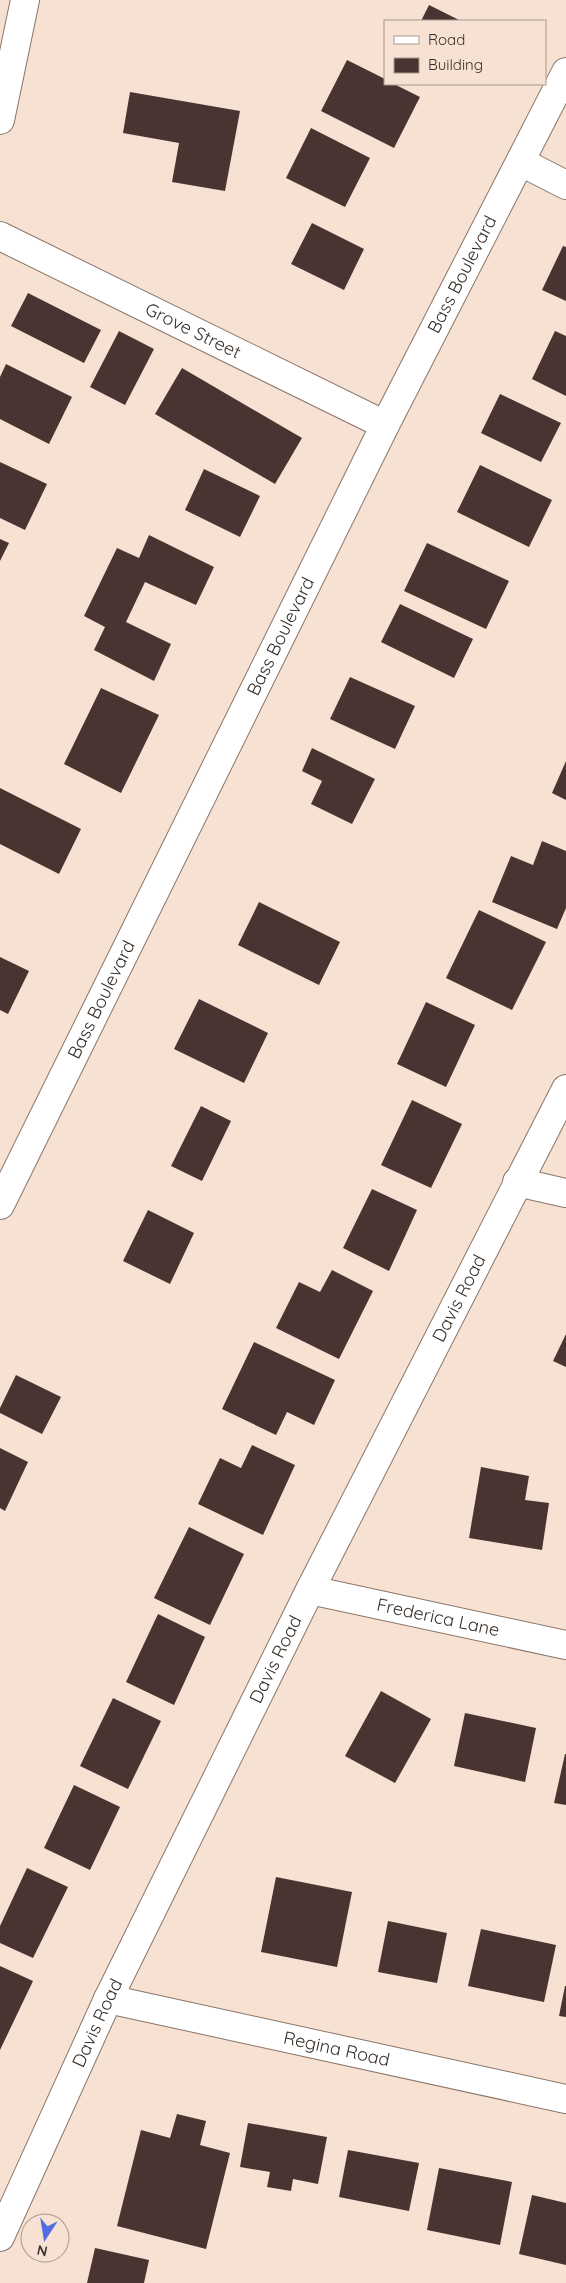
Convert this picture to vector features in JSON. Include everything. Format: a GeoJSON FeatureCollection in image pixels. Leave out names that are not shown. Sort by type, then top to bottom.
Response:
{"type":"FeatureCollection","features":[{"type":"Feature","properties":{"kind":"street"},"geometry":{"type":"LineString","coordinates":[[0,120],[25,0]]}},
{"type":"Feature","properties":{"kind":"street","name":"Bass Boulevard"},"geometry":{"type":"LineString","coordinates":[[0,1205],[385,424],[566,72]]}},
{"type":"Feature","properties":{"kind":"street"},"geometry":{"type":"LineString","coordinates":[[520,162],[566,184]]}},
{"type":"Feature","properties":{"kind":"street","name":"Grove Street"},"geometry":{"type":"LineString","coordinates":[[0,236],[385,424]]}},
{"type":"Feature","properties":{"kind":"street","name":"Davis Road"},"geometry":{"type":"LineString","coordinates":[[0,2237],[108,1999],[310,1590],[566,1089]]}},
{"type":"Feature","properties":{"kind":"street"},"geometry":{"type":"LineString","coordinates":[[517,1182],[566,1194]]}},
{"type":"Feature","properties":{"kind":"street","name":"Frederica Lane"},"geometry":{"type":"LineString","coordinates":[[310,1590],[566,1645]]}},
{"type":"Feature","properties":{"kind":"street","name":"Regina Road"},"geometry":{"type":"LineString","coordinates":[[108,1999],[566,2099]]}},
{"type":"Feature","properties":{"kind":"building"},"geometry":{"type":"Polygon","coordinates":[[[429,5],[459,20],[422,20],[429,5]]]}},
{"type":"Feature","properties":{"kind":"building"},"geometry":{"type":"Polygon","coordinates":[[[347,60],[384,78],[384,85],[396,85],[420,97],[394,148],[321,111],[347,60]]]}},
{"type":"Feature","properties":{"kind":"building"},"geometry":{"type":"Polygon","coordinates":[[[130,92],[240,111],[225,191],[172,182],[179,143],[123,133],[130,92]]]}},
{"type":"Feature","properties":{"kind":"building"},"geometry":{"type":"Polygon","coordinates":[[[311,128],[370,158],[345,207],[286,178],[311,128]]]}},
{"type":"Feature","properties":{"kind":"building"},"geometry":{"type":"Polygon","coordinates":[[[312,223],[364,249],[344,290],[291,264],[312,223]]]}},
{"type":"Feature","properties":{"kind":"building"},"geometry":{"type":"Polygon","coordinates":[[[563,246],[566,247],[566,301],[542,290],[563,246]]]}},
{"type":"Feature","properties":{"kind":"building"},"geometry":{"type":"Polygon","coordinates":[[[28,293],[101,330],[84,363],[11,326],[28,293]]]}},
{"type":"Feature","properties":{"kind":"building"},"geometry":{"type":"Polygon","coordinates":[[[119,331],[154,349],[125,405],[90,387],[119,331]]]}},
{"type":"Feature","properties":{"kind":"building"},"geometry":{"type":"Polygon","coordinates":[[[555,331],[566,336],[566,396],[532,379],[555,331]]]}},
{"type":"Feature","properties":{"kind":"building"},"geometry":{"type":"Polygon","coordinates":[[[6,364],[72,397],[49,444],[0,419],[0,377],[6,364]]]}},
{"type":"Feature","properties":{"kind":"building"},"geometry":{"type":"Polygon","coordinates":[[[182,368],[302,438],[275,484],[155,414],[182,368]]]}},
{"type":"Feature","properties":{"kind":"building"},"geometry":{"type":"Polygon","coordinates":[[[500,394],[561,423],[541,462],[481,433],[500,394]]]}},
{"type":"Feature","properties":{"kind":"building"},"geometry":{"type":"Polygon","coordinates":[[[0,462],[47,484],[25,530],[0,518],[0,462]]]}},
{"type":"Feature","properties":{"kind":"building"},"geometry":{"type":"Polygon","coordinates":[[[480,465],[552,500],[529,547],[457,512],[480,465]]]}},
{"type":"Feature","properties":{"kind":"building"},"geometry":{"type":"Polygon","coordinates":[[[204,469],[260,496],[240,537],[185,510],[204,469]]]}},
{"type":"Feature","properties":{"kind":"building"},"geometry":{"type":"Polygon","coordinates":[[[149,535],[214,567],[196,605],[145,582],[126,622],[171,644],[154,681],[94,650],[105,627],[84,616],[117,548],[139,558],[149,535]]]}},
{"type":"Feature","properties":{"kind":"building"},"geometry":{"type":"Polygon","coordinates":[[[0,539],[9,543],[0,561],[0,539]]]}},
{"type":"Feature","properties":{"kind":"building"},"geometry":{"type":"Polygon","coordinates":[[[427,543],[509,581],[486,629],[404,591],[427,543]]]}},
{"type":"Feature","properties":{"kind":"building"},"geometry":{"type":"Polygon","coordinates":[[[400,604],[473,639],[454,678],[381,642],[400,604]]]}},
{"type":"Feature","properties":{"kind":"building"},"geometry":{"type":"Polygon","coordinates":[[[350,677],[415,706],[395,749],[330,719],[350,677]]]}},
{"type":"Feature","properties":{"kind":"building"},"geometry":{"type":"Polygon","coordinates":[[[101,688],[159,715],[121,793],[64,764],[101,688]]]}},
{"type":"Feature","properties":{"kind":"building"},"geometry":{"type":"Polygon","coordinates":[[[312,748],[375,779],[352,824],[311,804],[322,781],[302,771],[312,748]]]}},
{"type":"Feature","properties":{"kind":"building"},"geometry":{"type":"Polygon","coordinates":[[[566,761],[566,800],[552,793],[566,761]]]}},
{"type":"Feature","properties":{"kind":"building"},"geometry":{"type":"Polygon","coordinates":[[[0,788],[81,829],[59,874],[0,844],[0,788]]]}},
{"type":"Feature","properties":{"kind":"building"},"geometry":{"type":"Polygon","coordinates":[[[542,841],[566,851],[566,908],[557,929],[492,902],[511,856],[533,865],[542,841]]]}},
{"type":"Feature","properties":{"kind":"building"},"geometry":{"type":"Polygon","coordinates":[[[259,902],[340,942],[319,985],[238,945],[259,902]]]}},
{"type":"Feature","properties":{"kind":"building"},"geometry":{"type":"Polygon","coordinates":[[[479,910],[546,942],[512,1010],[446,978],[479,910]]]}},
{"type":"Feature","properties":{"kind":"building"},"geometry":{"type":"Polygon","coordinates":[[[0,957],[29,971],[8,1014],[0,1010],[0,957]]]}},
{"type":"Feature","properties":{"kind":"building"},"geometry":{"type":"Polygon","coordinates":[[[199,999],[268,1033],[244,1083],[174,1049],[199,999]]]}},
{"type":"Feature","properties":{"kind":"building"},"geometry":{"type":"Polygon","coordinates":[[[426,1002],[475,1025],[446,1087],[397,1064],[426,1002]]]}},
{"type":"Feature","properties":{"kind":"building"},"geometry":{"type":"Polygon","coordinates":[[[412,1100],[462,1124],[431,1188],[381,1165],[412,1100]]]}},
{"type":"Feature","properties":{"kind":"building"},"geometry":{"type":"Polygon","coordinates":[[[201,1106],[231,1121],[202,1181],[171,1166],[201,1106]]]}},
{"type":"Feature","properties":{"kind":"building"},"geometry":{"type":"Polygon","coordinates":[[[372,1189],[417,1210],[389,1271],[343,1248],[372,1189]]]}},
{"type":"Feature","properties":{"kind":"building"},"geometry":{"type":"Polygon","coordinates":[[[148,1210],[194,1233],[170,1284],[123,1261],[148,1210]]]}},
{"type":"Feature","properties":{"kind":"building"},"geometry":{"type":"Polygon","coordinates":[[[332,1270],[373,1291],[339,1359],[276,1328],[299,1282],[320,1292],[332,1270]]]}},
{"type":"Feature","properties":{"kind":"building"},"geometry":{"type":"Polygon","coordinates":[[[566,1334],[566,1367],[553,1361],[566,1334]]]}},
{"type":"Feature","properties":{"kind":"building"},"geometry":{"type":"Polygon","coordinates":[[[254,1342],[335,1380],[314,1425],[287,1412],[276,1435],[222,1409],[254,1342]]]}},
{"type":"Feature","properties":{"kind":"building"},"geometry":{"type":"Polygon","coordinates":[[[16,1375],[61,1397],[42,1434],[0,1413],[0,1408],[16,1375]]]}},
{"type":"Feature","properties":{"kind":"building"},"geometry":{"type":"Polygon","coordinates":[[[252,1445],[295,1465],[263,1535],[198,1504],[220,1458],[241,1468],[252,1445]]]}},
{"type":"Feature","properties":{"kind":"building"},"geometry":{"type":"Polygon","coordinates":[[[0,1448],[28,1462],[5,1511],[0,1508],[0,1448]]]}},
{"type":"Feature","properties":{"kind":"building"},"geometry":{"type":"Polygon","coordinates":[[[481,1467],[529,1476],[525,1500],[549,1503],[542,1550],[469,1538],[481,1467]]]}},
{"type":"Feature","properties":{"kind":"building"},"geometry":{"type":"Polygon","coordinates":[[[189,1527],[244,1554],[210,1625],[154,1598],[189,1527]]]}},
{"type":"Feature","properties":{"kind":"building"},"geometry":{"type":"Polygon","coordinates":[[[158,1614],[205,1637],[174,1705],[126,1682],[158,1614]]]}},
{"type":"Feature","properties":{"kind":"building"},"geometry":{"type":"Polygon","coordinates":[[[381,1691],[431,1719],[395,1783],[345,1756],[381,1691]]]}},
{"type":"Feature","properties":{"kind":"building"},"geometry":{"type":"Polygon","coordinates":[[[113,1698],[161,1721],[128,1789],[80,1766],[113,1698]]]}},
{"type":"Feature","properties":{"kind":"building"},"geometry":{"type":"Polygon","coordinates":[[[465,1713],[536,1728],[525,1782],[454,1766],[465,1713]]]}},
{"type":"Feature","properties":{"kind":"building"},"geometry":{"type":"Polygon","coordinates":[[[566,1754],[566,1805],[554,1803],[566,1754]]]}},
{"type":"Feature","properties":{"kind":"building"},"geometry":{"type":"Polygon","coordinates":[[[74,1785],[120,1807],[90,1870],[44,1848],[74,1785]]]}},
{"type":"Feature","properties":{"kind":"building"},"geometry":{"type":"Polygon","coordinates":[[[27,1868],[68,1887],[33,1958],[0,1943],[0,1926],[27,1868]]]}},
{"type":"Feature","properties":{"kind":"building"},"geometry":{"type":"Polygon","coordinates":[[[276,1877],[352,1892],[337,1967],[261,1952],[276,1877]]]}},
{"type":"Feature","properties":{"kind":"building"},"geometry":{"type":"Polygon","coordinates":[[[388,1921],[447,1933],[437,1983],[378,1972],[388,1921]]]}},
{"type":"Feature","properties":{"kind":"building"},"geometry":{"type":"Polygon","coordinates":[[[481,1929],[556,1945],[544,2002],[468,1986],[481,1929]]]}},
{"type":"Feature","properties":{"kind":"building"},"geometry":{"type":"Polygon","coordinates":[[[0,1966],[33,1981],[0,2050],[0,1966]]]}},
{"type":"Feature","properties":{"kind":"building"},"geometry":{"type":"Polygon","coordinates":[[[566,1986],[566,2017],[559,2016],[566,1986]]]}},
{"type":"Feature","properties":{"kind":"building"},"geometry":{"type":"Polygon","coordinates":[[[177,2114],[206,2121],[200,2145],[230,2153],[206,2249],[117,2226],[141,2130],[170,2138],[177,2114]]]}},
{"type":"Feature","properties":{"kind":"building"},"geometry":{"type":"Polygon","coordinates":[[[248,2123],[327,2137],[318,2184],[293,2179],[291,2191],[267,2187],[270,2172],[240,2167],[248,2123]]]}},
{"type":"Feature","properties":{"kind":"building"},"geometry":{"type":"Polygon","coordinates":[[[348,2150],[419,2163],[409,2211],[339,2197],[348,2150]]]}},
{"type":"Feature","properties":{"kind":"building"},"geometry":{"type":"Polygon","coordinates":[[[439,2168],[512,2182],[500,2245],[427,2230],[439,2168]]]}},
{"type":"Feature","properties":{"kind":"building"},"geometry":{"type":"Polygon","coordinates":[[[532,2195],[566,2203],[566,2265],[519,2254],[532,2195]]]}},
{"type":"Feature","properties":{"kind":"building"},"geometry":{"type":"Polygon","coordinates":[[[95,2248],[149,2260],[144,2283],[87,2283],[95,2248]]]}}]}
